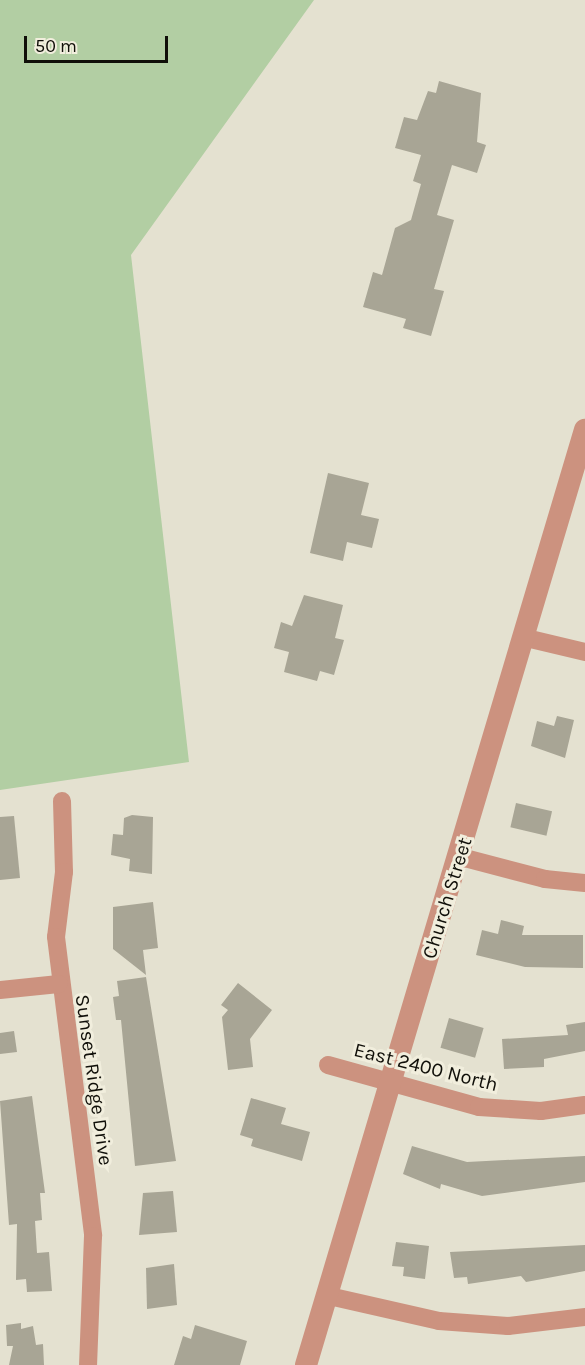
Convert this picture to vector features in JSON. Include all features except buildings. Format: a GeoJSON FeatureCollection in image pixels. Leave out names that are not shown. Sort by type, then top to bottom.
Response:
{"type":"FeatureCollection","features":[{"type":"Feature","properties":{"kind":"street","name":"Church Street"},"geometry":{"type":"LineString","coordinates":[[306,1365],[329,1296],[390,1085],[461,857],[522,637],[585,430]]}},
{"type":"Feature","properties":{"kind":"street"},"geometry":{"type":"LineString","coordinates":[[522,637],[585,652]]}},
{"type":"Feature","properties":{"kind":"street","name":"Sunset Ridge Drive"},"geometry":{"type":"LineString","coordinates":[[62,801],[58,984],[93,1236],[88,1365]]}},
{"type":"Feature","properties":{"kind":"street"},"geometry":{"type":"LineString","coordinates":[[461,857],[544,879],[585,883]]}},
{"type":"Feature","properties":{"kind":"street"},"geometry":{"type":"LineString","coordinates":[[0,990],[58,984]]}},
{"type":"Feature","properties":{"kind":"street","name":"East 2400 North"},"geometry":{"type":"LineString","coordinates":[[328,1065],[390,1085],[479,1107],[541,1111],[585,1105]]}},
{"type":"Feature","properties":{"kind":"street"},"geometry":{"type":"LineString","coordinates":[[329,1296],[439,1321],[508,1326],[585,1317]]}},
{"type":"Feature","properties":{"kind":"green space"},"geometry":{"type":"Polygon","coordinates":[[[0,0],[314,0],[131,255],[189,762],[0,790],[0,0]]]}}]}
